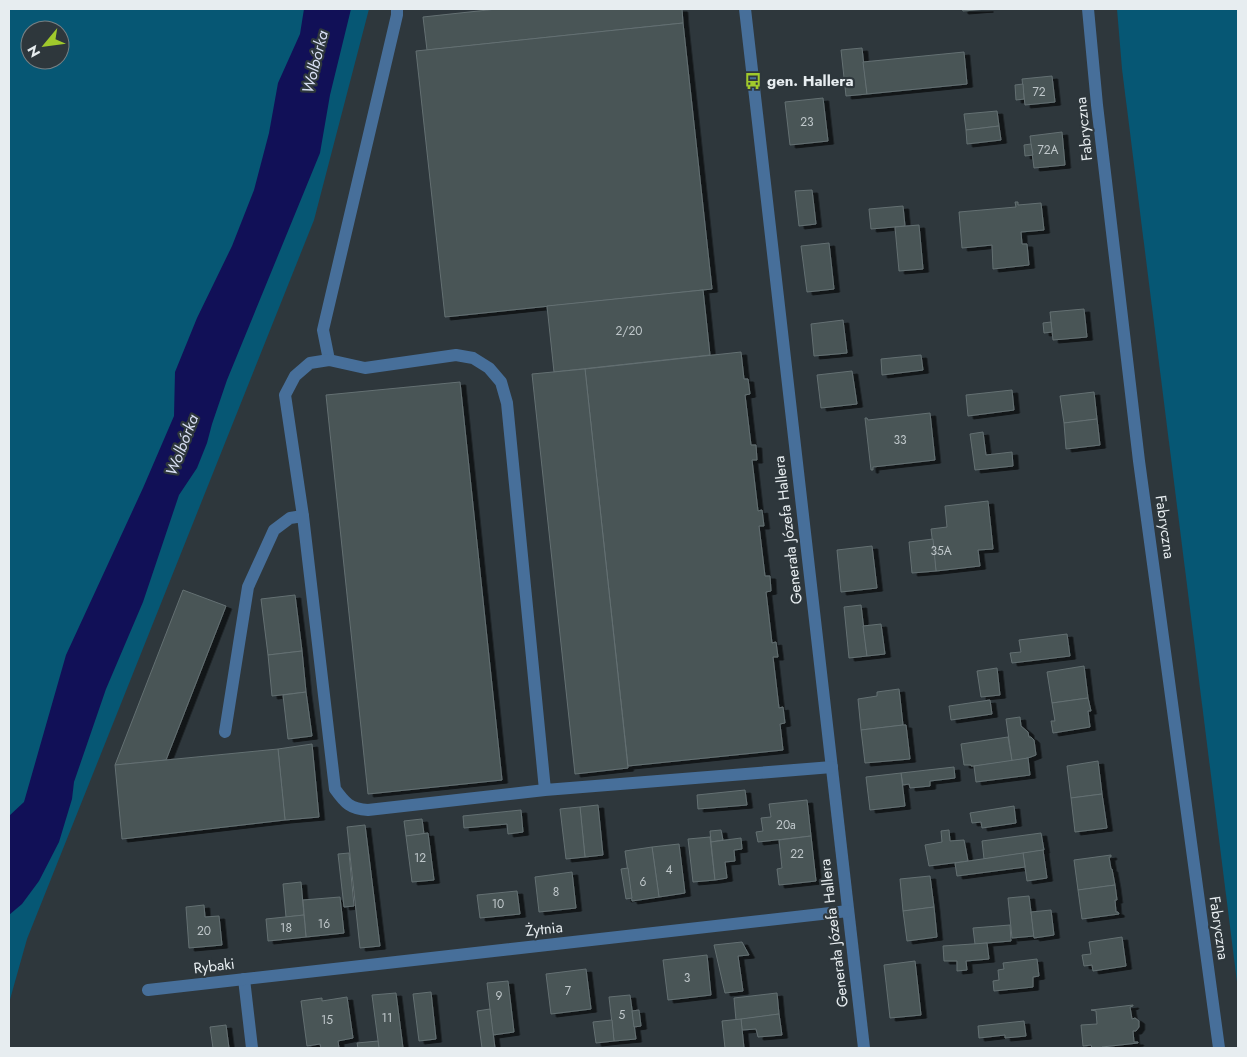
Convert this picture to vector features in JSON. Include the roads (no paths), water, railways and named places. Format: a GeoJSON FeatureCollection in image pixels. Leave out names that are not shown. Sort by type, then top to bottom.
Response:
{"type":"FeatureCollection","features":[{"type":"Feature","properties":{"kind":"street"},"geometry":{"type":"LineString","coordinates":[[329,360],[323,330],[398,15],[397,9]]}},
{"type":"Feature","properties":{"kind":"street","name":"Generała Józefa Hallera"},"geometry":{"type":"LineString","coordinates":[[745,9],[864,1048]]}},
{"type":"Feature","properties":{"kind":"street","name":"Fabryczna"},"geometry":{"type":"LineString","coordinates":[[1088,9],[1097,105],[1139,460],[1219,1048]]}},
{"type":"Feature","properties":{"kind":"street"},"geometry":{"type":"LineString","coordinates":[[545,790],[507,403],[501,382],[488,368],[473,358],[456,355],[365,368],[329,360],[310,363],[295,376],[285,395],[303,516],[335,789],[345,802],[357,809],[368,810],[545,790],[832,768]]}},
{"type":"Feature","properties":{"kind":"street"},"geometry":{"type":"LineString","coordinates":[[225,732],[248,587],[274,530],[290,518],[303,516]]}},
{"type":"Feature","properties":{"kind":"street","name":"Żytnia"},"geometry":{"type":"LineString","coordinates":[[244,979],[848,911]]}},
{"type":"Feature","properties":{"kind":"street","name":"Rybaki"},"geometry":{"type":"LineString","coordinates":[[148,990],[244,979],[252,1048]]}},
{"type":"Feature","properties":{"kind":"water","name":"Wolbórka"},"geometry":{"type":"Polygon","coordinates":[[[304,9],[351,9],[330,95],[320,153],[227,380],[197,468],[179,495],[143,602],[106,689],[74,782],[72,799],[59,842],[39,881],[22,904],[9,915],[9,816],[24,802],[66,655],[174,416],[175,372],[197,318],[232,246],[254,190],[269,133],[278,83],[300,34],[304,9]]]}},
{"type":"Feature","properties":{"kind":"place","name":"gen. Hallera"},"geometry":{"type":"Point","coordinates":[753,81]}}]}
